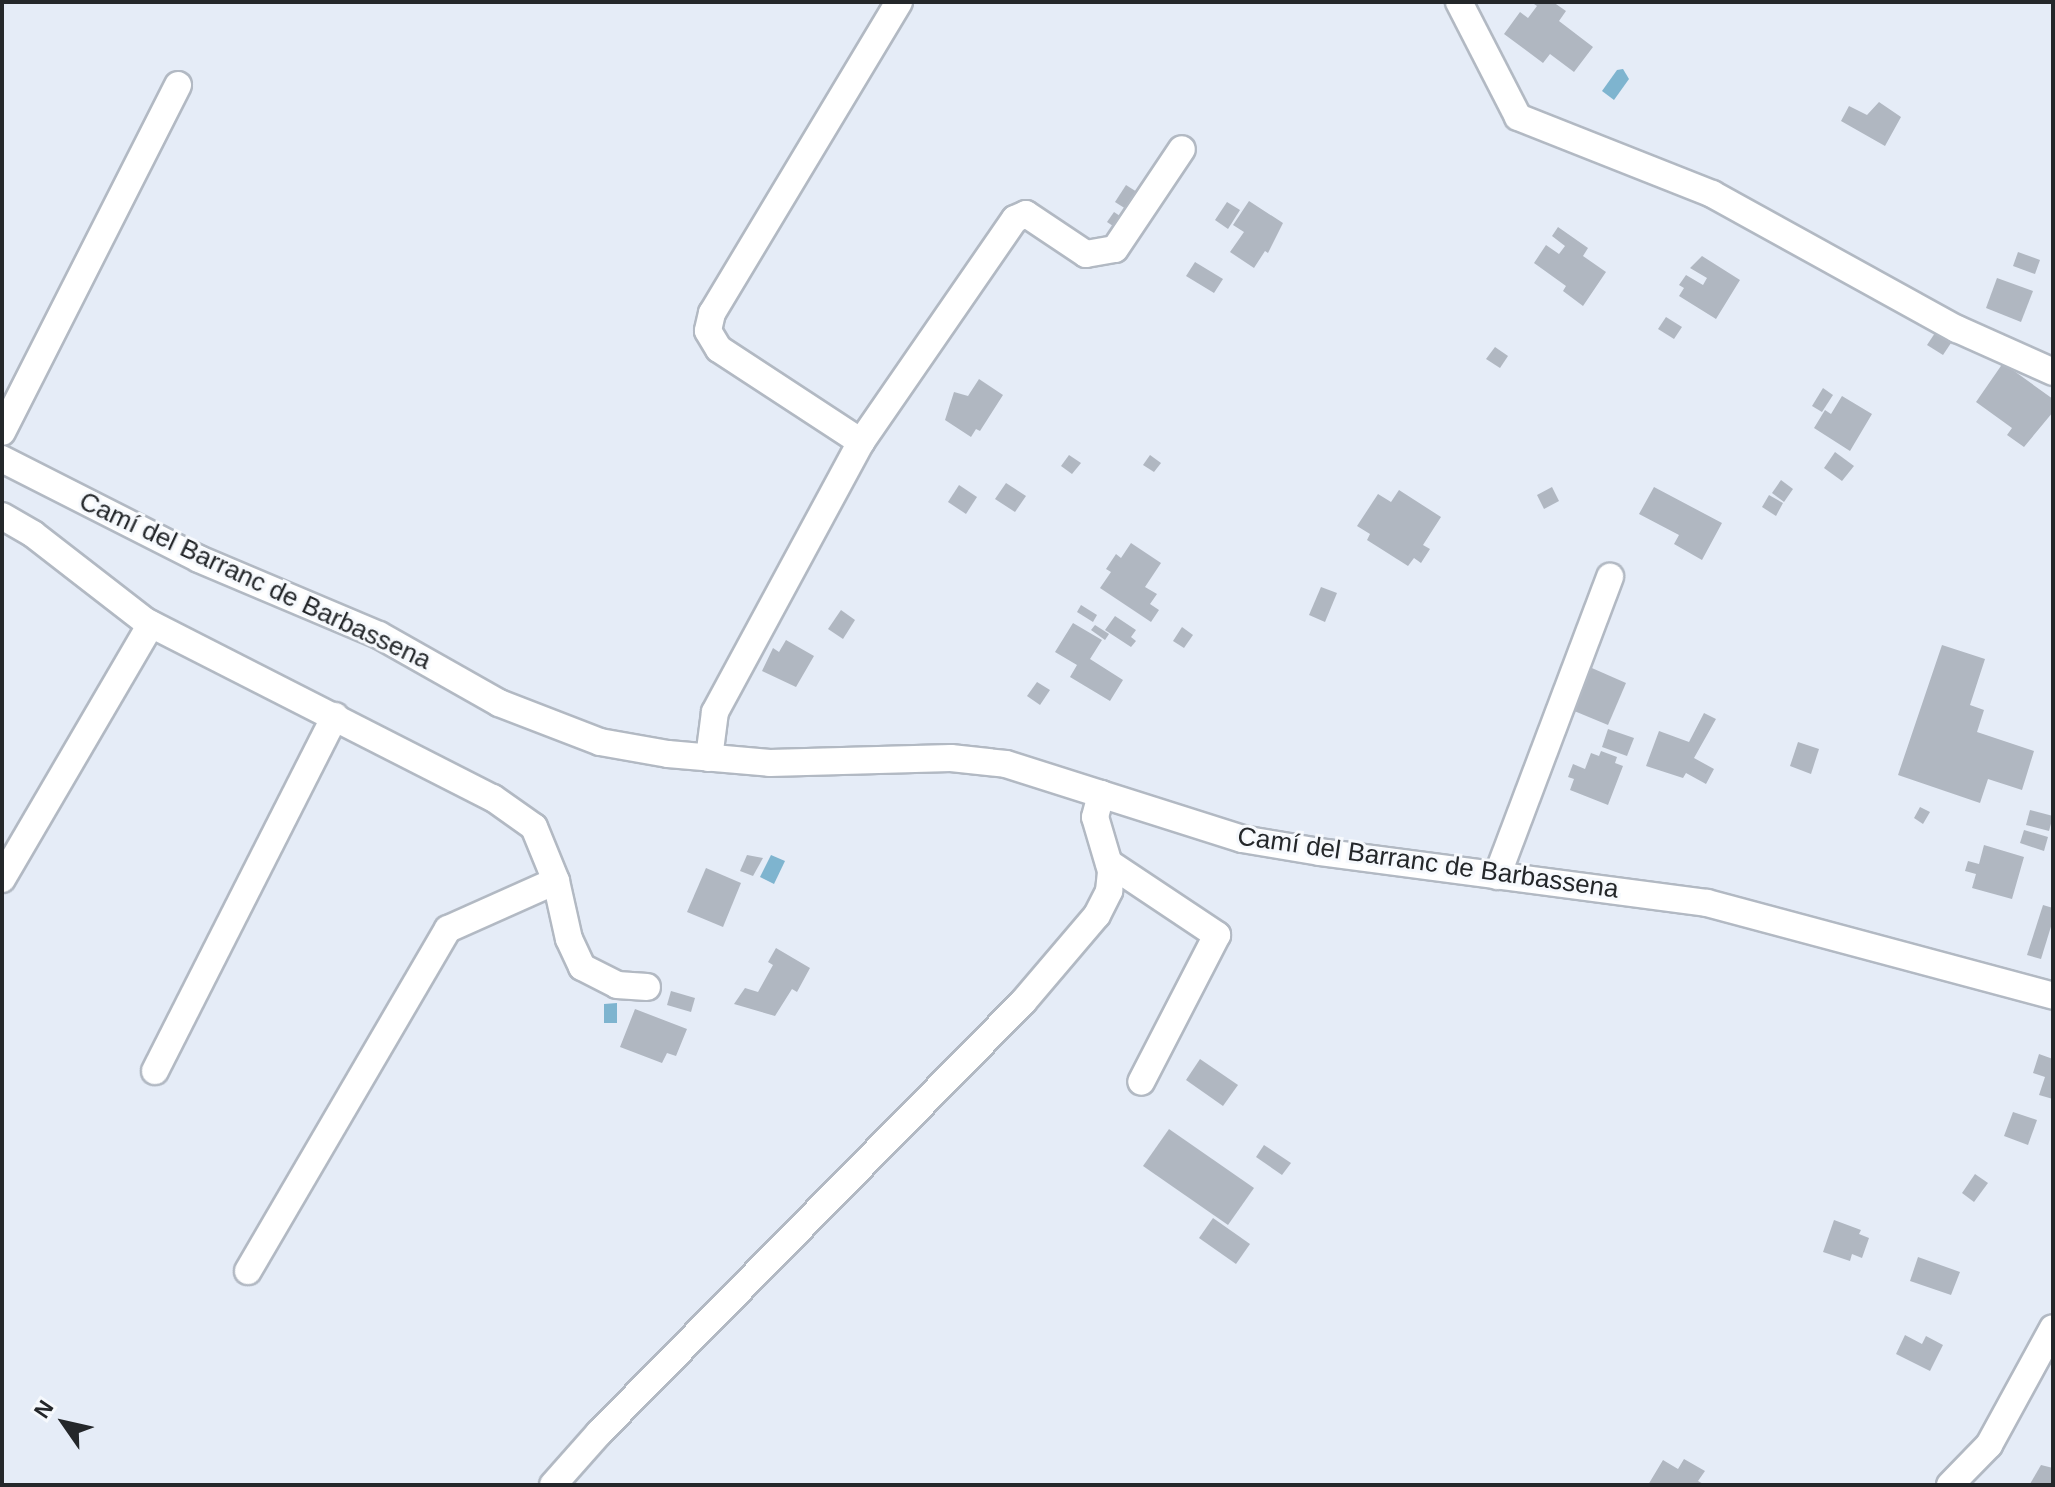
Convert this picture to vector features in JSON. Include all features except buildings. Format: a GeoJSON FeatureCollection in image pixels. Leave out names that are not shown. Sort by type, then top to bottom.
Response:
{"type":"FeatureCollection","features":[{"type":"Feature","properties":{"kind":"street"},"geometry":{"type":"LineString","coordinates":[[861,442],[719,349],[708,331],[712,313],[899,2]]}},
{"type":"Feature","properties":{"kind":"street"},"geometry":{"type":"LineString","coordinates":[[1459,2],[1518,117],[1712,194],[1957,329],[2053,372]]}},
{"type":"Feature","properties":{"kind":"street"},"geometry":{"type":"LineString","coordinates":[[2,432],[178,85]]}},
{"type":"Feature","properties":{"kind":"street"},"geometry":{"type":"LineString","coordinates":[[709,758],[715,712],[861,442],[1015,219],[1026,214],[1086,254],[1115,249],[1182,149]]}},
{"type":"Feature","properties":{"kind":"street","name":"Camí del Barranc de Barbassena"},"geometry":{"type":"LineString","coordinates":[[2,459],[199,559],[379,635],[499,703],[600,742],[709,758],[770,763],[951,758],[1006,764],[1242,839],[1707,903],[2053,996]]}},
{"type":"Feature","properties":{"kind":"street"},"geometry":{"type":"LineString","coordinates":[[2,516],[33,534],[151,624],[493,798],[534,827],[556,881],[569,939],[582,967],[617,985],[647,987]]}},
{"type":"Feature","properties":{"kind":"street"},"geometry":{"type":"LineString","coordinates":[[1497,876],[1610,577]]}},
{"type":"Feature","properties":{"kind":"street"},"geometry":{"type":"LineString","coordinates":[[2,879],[151,624]]}},
{"type":"Feature","properties":{"kind":"street"},"geometry":{"type":"LineString","coordinates":[[155,1071],[335,716]]}},
{"type":"Feature","properties":{"kind":"street"},"geometry":{"type":"LineString","coordinates":[[553,1485],[599,1433],[1023,1002],[1097,915],[1109,891],[1109,863],[1095,817],[1101,794]]}},
{"type":"Feature","properties":{"kind":"street"},"geometry":{"type":"LineString","coordinates":[[1109,863],[1217,935],[1141,1082]]}},
{"type":"Feature","properties":{"kind":"street"},"geometry":{"type":"LineString","coordinates":[[248,1271],[448,929],[556,881]]}},
{"type":"Feature","properties":{"kind":"street"},"geometry":{"type":"LineString","coordinates":[[1950,1485],[1989,1445],[2053,1328]]}},
{"type":"Feature","properties":{"kind":"water"},"geometry":{"type":"Polygon","coordinates":[[[1623,69],[1629,79],[1614,100],[1602,91],[1617,70],[1623,69]]]}},
{"type":"Feature","properties":{"kind":"water"},"geometry":{"type":"Polygon","coordinates":[[[771,855],[785,861],[774,884],[760,877],[771,855]]]}},
{"type":"Feature","properties":{"kind":"water"},"geometry":{"type":"Polygon","coordinates":[[[617,1003],[617,1023],[604,1023],[604,1004],[617,1003]]]}}]}
